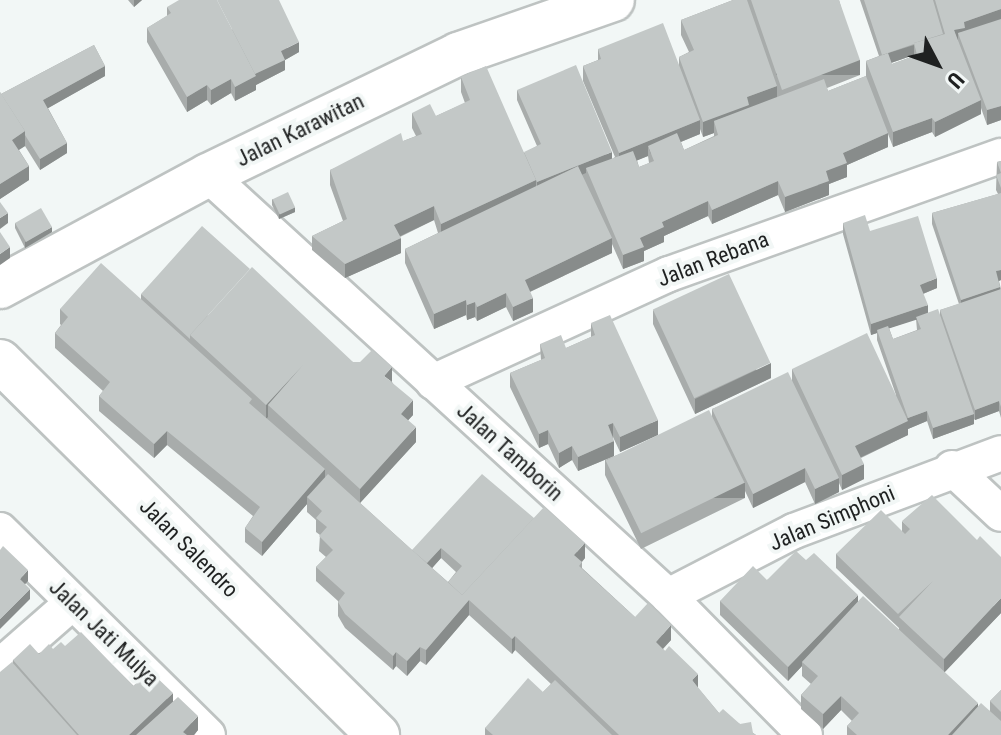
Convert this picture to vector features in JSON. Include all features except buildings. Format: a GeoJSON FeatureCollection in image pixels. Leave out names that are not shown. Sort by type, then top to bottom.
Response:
{"type":"FeatureCollection","features":[{"type":"Feature","properties":{"kind":"street","name":"Jalan Karawitan"},"geometry":{"type":"LineString","coordinates":[[0,287],[208,175],[458,54],[613,0]]}},
{"type":"Feature","properties":{"kind":"street","name":"Jalan Rebana"},"geometry":{"type":"LineString","coordinates":[[433,382],[669,274],[1001,156]]}},
{"type":"Feature","properties":{"kind":"street","name":"Jalan Tamborin"},"geometry":{"type":"LineString","coordinates":[[208,175],[668,596],[805,735]]}},
{"type":"Feature","properties":{"kind":"street","name":"Jalan Salendro"},"geometry":{"type":"LineString","coordinates":[[0,361],[369,733]]}},
{"type":"Feature","properties":{"kind":"street","name":"Jalan Simphoni"},"geometry":{"type":"LineString","coordinates":[[668,596],[794,531],[952,468],[1001,453]]}},
{"type":"Feature","properties":{"kind":"street"},"geometry":{"type":"LineString","coordinates":[[952,468],[1001,514]]}},
{"type":"Feature","properties":{"kind":"street","name":"Jalan Jati Mulya"},"geometry":{"type":"LineString","coordinates":[[0,530],[208,735]]}},
{"type":"Feature","properties":{"kind":"street"},"geometry":{"type":"LineString","coordinates":[[0,666],[72,603]]}}]}
